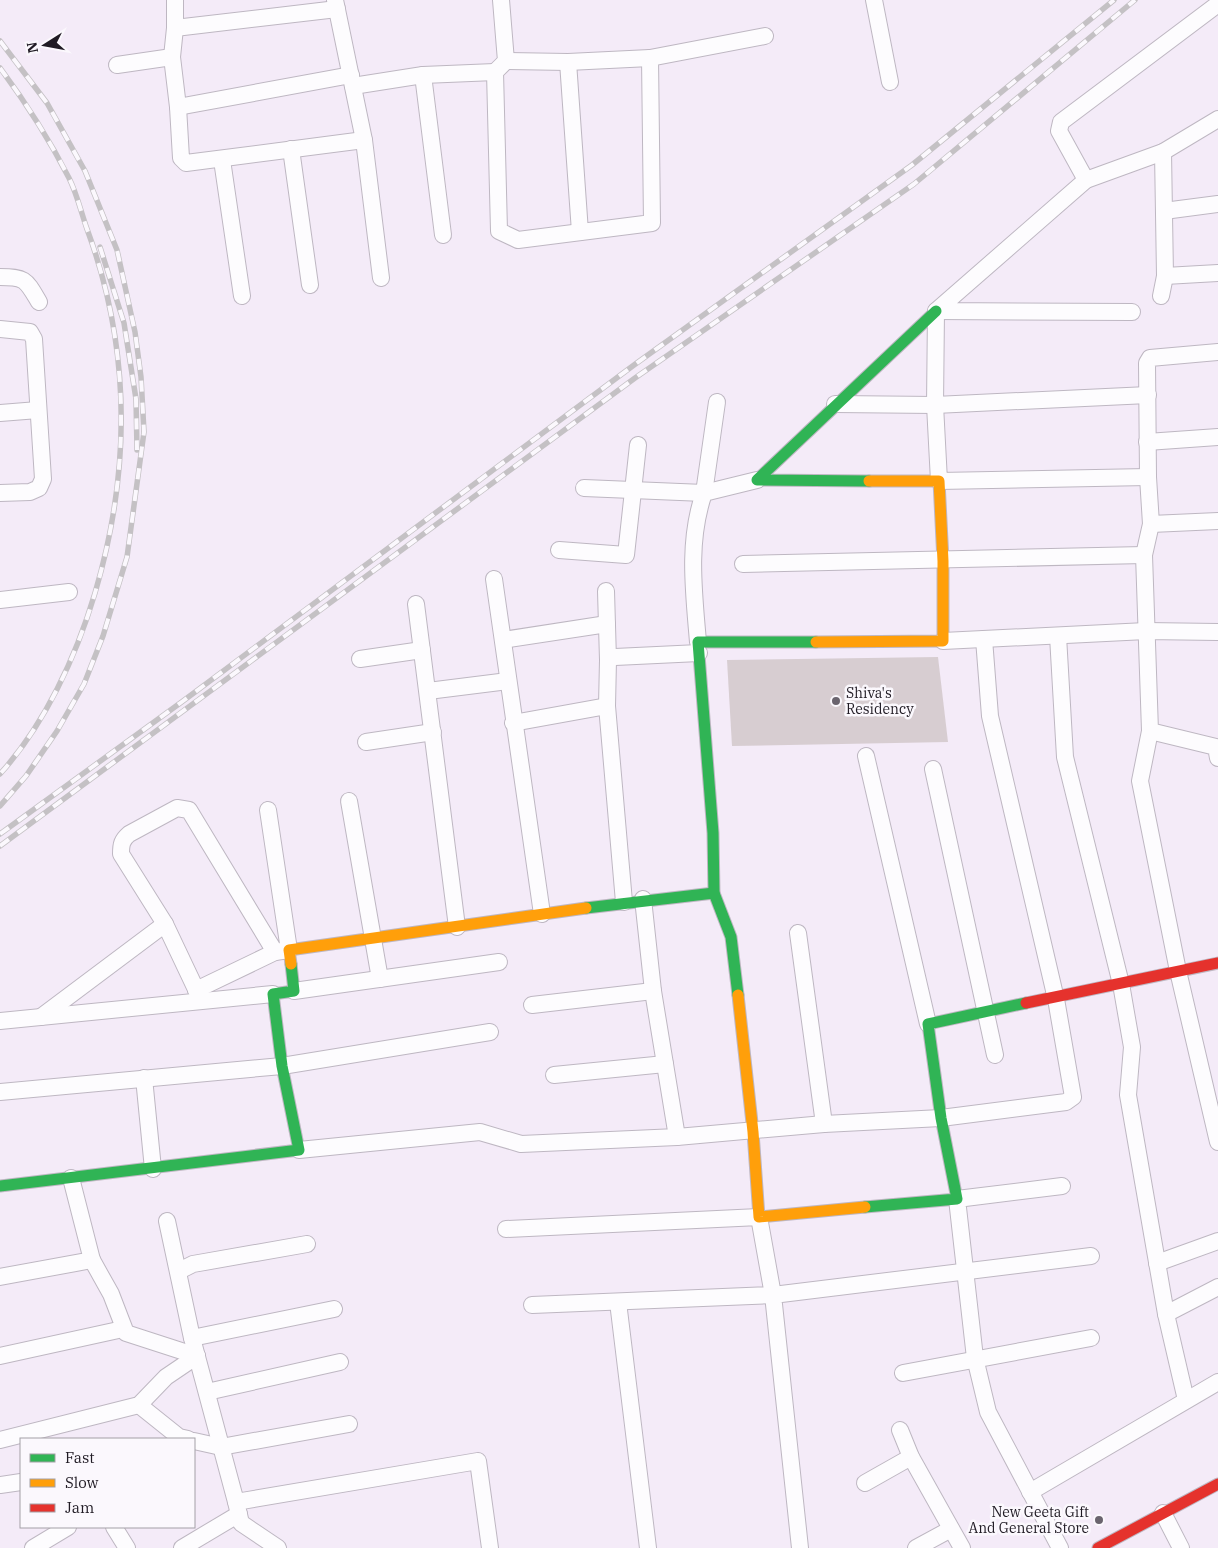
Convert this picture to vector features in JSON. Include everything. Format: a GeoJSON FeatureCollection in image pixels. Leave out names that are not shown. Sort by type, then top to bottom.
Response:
{"type":"FeatureCollection","features":[{"type":"Feature","properties":{"kind":"street"},"geometry":{"type":"LineString","coordinates":[[175,0],[172,57],[178,107],[181,158],[186,163],[222,160],[364,140]]}},
{"type":"Feature","properties":{"kind":"street"},"geometry":{"type":"LineString","coordinates":[[501,0],[499,231],[518,240],[652,223],[650,58]]}},
{"type":"Feature","properties":{"kind":"street"},"geometry":{"type":"LineString","coordinates":[[874,0],[890,82]]}},
{"type":"Feature","properties":{"kind":"street"},"geometry":{"type":"LineString","coordinates":[[175,28],[336,4],[364,140],[381,278]]}},
{"type":"Feature","properties":{"kind":"street"},"geometry":{"type":"LineString","coordinates":[[1086,180],[1059,131],[1060,122],[1218,4]]}},
{"type":"Feature","properties":{"kind":"street"},"geometry":{"type":"LineString","coordinates":[[178,107],[352,81],[500,67],[650,58],[765,36]]}},
{"type":"Feature","properties":{"kind":"street"},"geometry":{"type":"LineString","coordinates":[[117,65],[172,57]]}},
{"type":"Feature","properties":{"kind":"street"},"geometry":{"type":"LineString","coordinates":[[568,62],[580,232]]}},
{"type":"Feature","properties":{"kind":"street"},"geometry":{"type":"LineString","coordinates":[[423,75],[443,235]]}},
{"type":"Feature","properties":{"kind":"street"},"geometry":{"type":"LineString","coordinates":[[757,480],[835,404],[936,311],[1086,180],[1163,152],[1218,119]]}},
{"type":"Feature","properties":{"kind":"street"},"geometry":{"type":"LineString","coordinates":[[291,150],[310,285]]}},
{"type":"Feature","properties":{"kind":"street"},"geometry":{"type":"LineString","coordinates":[[1161,296],[1165,276],[1163,152]]}},
{"type":"Feature","properties":{"kind":"street"},"geometry":{"type":"LineString","coordinates":[[222,160],[242,296]]}},
{"type":"Feature","properties":{"kind":"street"},"geometry":{"type":"LineString","coordinates":[[1164,211],[1218,204]]}},
{"type":"Feature","properties":{"kind":"street"},"geometry":{"type":"LineString","coordinates":[[1165,276],[1218,273]]}},
{"type":"Feature","properties":{"kind":"street"},"geometry":{"type":"LineString","coordinates":[[0,277],[23,279],[28,282],[39,302]]}},
{"type":"Feature","properties":{"kind":"street"},"geometry":{"type":"LineString","coordinates":[[936,311],[1132,312]]}},
{"type":"Feature","properties":{"kind":"street"},"geometry":{"type":"LineString","coordinates":[[936,311],[935,405],[943,561],[943,641]]}},
{"type":"Feature","properties":{"kind":"street"},"geometry":{"type":"LineString","coordinates":[[0,329],[22,329],[30,332],[34,339],[43,479],[38,488],[30,492],[0,493]]}},
{"type":"Feature","properties":{"kind":"street"},"geometry":{"type":"LineString","coordinates":[[1218,352],[1150,358],[1147,363],[1147,442],[1151,524],[1144,555],[1150,731],[1140,781],[1178,971],[1218,1142]]}},
{"type":"Feature","properties":{"kind":"street"},"geometry":{"type":"LineString","coordinates":[[835,404],[935,405],[1148,395]]}},
{"type":"Feature","properties":{"kind":"street"},"geometry":{"type":"LineString","coordinates":[[717,402],[704,494],[699,509],[692,567],[713,833],[714,892],[731,937],[753,1132],[758,1217],[773,1295],[800,1548]]}},
{"type":"Feature","properties":{"kind":"street"},"geometry":{"type":"LineString","coordinates":[[0,413],[38,410]]}},
{"type":"Feature","properties":{"kind":"street"},"geometry":{"type":"LineString","coordinates":[[1147,442],[1218,437]]}},
{"type":"Feature","properties":{"kind":"street"},"geometry":{"type":"LineString","coordinates":[[559,550],[626,555],[638,444]]}},
{"type":"Feature","properties":{"kind":"street"},"geometry":{"type":"LineString","coordinates":[[584,488],[704,494],[757,480],[938,481],[1148,477]]}},
{"type":"Feature","properties":{"kind":"street"},"geometry":{"type":"LineString","coordinates":[[1151,524],[1218,521]]}},
{"type":"Feature","properties":{"kind":"street"},"geometry":{"type":"LineString","coordinates":[[743,564],[1144,555]]}},
{"type":"Feature","properties":{"kind":"street"},"geometry":{"type":"LineString","coordinates":[[494,579],[542,914]]}},
{"type":"Feature","properties":{"kind":"street"},"geometry":{"type":"LineString","coordinates":[[606,591],[607,706],[624,902]]}},
{"type":"Feature","properties":{"kind":"street"},"geometry":{"type":"LineString","coordinates":[[0,600],[70,592]]}},
{"type":"Feature","properties":{"kind":"street"},"geometry":{"type":"LineString","coordinates":[[416,604],[457,927]]}},
{"type":"Feature","properties":{"kind":"street"},"geometry":{"type":"LineString","coordinates":[[503,640],[607,624]]}},
{"type":"Feature","properties":{"kind":"street"},"geometry":{"type":"LineString","coordinates":[[608,660],[616,657],[698,648],[943,641],[1146,631],[1218,632]]}},
{"type":"Feature","properties":{"kind":"street"},"geometry":{"type":"LineString","coordinates":[[1058,636],[1065,757],[1121,984],[1132,1047],[1128,1095],[1166,1314],[1186,1400]]}},
{"type":"Feature","properties":{"kind":"street"},"geometry":{"type":"LineString","coordinates":[[0,1186],[299,1150],[480,1132],[521,1144],[753,1132],[824,1124],[941,1118],[1066,1102],[1073,1097],[1056,999],[990,716],[984,639]]}},
{"type":"Feature","properties":{"kind":"street"},"geometry":{"type":"LineString","coordinates":[[360,659],[422,650]]}},
{"type":"Feature","properties":{"kind":"street"},"geometry":{"type":"LineString","coordinates":[[428,691],[508,681]]}},
{"type":"Feature","properties":{"kind":"street"},"geometry":{"type":"LineString","coordinates":[[514,723],[607,706]]}},
{"type":"Feature","properties":{"kind":"street"},"geometry":{"type":"LineString","coordinates":[[1150,731],[1217,751]]}},
{"type":"Feature","properties":{"kind":"street"},"geometry":{"type":"LineString","coordinates":[[366,742],[433,732]]}},
{"type":"Feature","properties":{"kind":"street"},"geometry":{"type":"LineString","coordinates":[[866,756],[928,1024],[941,1118],[957,1199],[975,1358],[988,1412],[1060,1548]]}},
{"type":"Feature","properties":{"kind":"street"},"geometry":{"type":"LineString","coordinates":[[933,769],[995,1056]]}},
{"type":"Feature","properties":{"kind":"street"},"geometry":{"type":"LineString","coordinates":[[349,801],[380,979]]}},
{"type":"Feature","properties":{"kind":"street"},"geometry":{"type":"LineString","coordinates":[[198,995],[166,924],[121,854],[124,838],[177,808],[184,807],[189,810],[282,951]]}},
{"type":"Feature","properties":{"kind":"street"},"geometry":{"type":"LineString","coordinates":[[268,810],[282,951],[294,991]]}},
{"type":"Feature","properties":{"kind":"street"},"geometry":{"type":"LineString","coordinates":[[198,995],[282,951],[372,940],[643,899],[714,892]]}},
{"type":"Feature","properties":{"kind":"street"},"geometry":{"type":"LineString","coordinates":[[643,899],[653,991],[677,1136]]}},
{"type":"Feature","properties":{"kind":"street"},"geometry":{"type":"LineString","coordinates":[[41,1017],[166,924]]}},
{"type":"Feature","properties":{"kind":"street"},"geometry":{"type":"LineString","coordinates":[[798,933],[824,1124]]}},
{"type":"Feature","properties":{"kind":"street"},"geometry":{"type":"LineString","coordinates":[[0,1022],[198,995],[273,994],[499,962]]}},
{"type":"Feature","properties":{"kind":"street"},"geometry":{"type":"LineString","coordinates":[[928,1024],[1056,999],[1218,963]]}},
{"type":"Feature","properties":{"kind":"street"},"geometry":{"type":"LineString","coordinates":[[532,1005],[653,991]]}},
{"type":"Feature","properties":{"kind":"street"},"geometry":{"type":"LineString","coordinates":[[273,994],[282,1066],[299,1150]]}},
{"type":"Feature","properties":{"kind":"street"},"geometry":{"type":"LineString","coordinates":[[0,1092],[282,1066],[490,1032]]}},
{"type":"Feature","properties":{"kind":"street"},"geometry":{"type":"LineString","coordinates":[[554,1076],[665,1064]]}},
{"type":"Feature","properties":{"kind":"street"},"geometry":{"type":"LineString","coordinates":[[144,1078],[153,1169]]}},
{"type":"Feature","properties":{"kind":"street"},"geometry":{"type":"LineString","coordinates":[[71,1178],[92,1260],[111,1294],[123,1328],[129,1335],[197,1356]]}},
{"type":"Feature","properties":{"kind":"street"},"geometry":{"type":"LineString","coordinates":[[506,1229],[758,1217],[957,1199],[1062,1186]]}},
{"type":"Feature","properties":{"kind":"street"},"geometry":{"type":"LineString","coordinates":[[167,1220],[192,1338],[241,1523],[278,1548]]}},
{"type":"Feature","properties":{"kind":"street"},"geometry":{"type":"LineString","coordinates":[[1157,1263],[1218,1241]]}},
{"type":"Feature","properties":{"kind":"street"},"geometry":{"type":"LineString","coordinates":[[179,1271],[193,1264],[307,1244]]}},
{"type":"Feature","properties":{"kind":"street"},"geometry":{"type":"LineString","coordinates":[[532,1305],[773,1295],[965,1273],[1091,1256]]}},
{"type":"Feature","properties":{"kind":"street"},"geometry":{"type":"LineString","coordinates":[[0,1276],[92,1260]]}},
{"type":"Feature","properties":{"kind":"street"},"geometry":{"type":"LineString","coordinates":[[1166,1314],[1218,1287]]}},
{"type":"Feature","properties":{"kind":"street"},"geometry":{"type":"LineString","coordinates":[[618,1302],[648,1548]]}},
{"type":"Feature","properties":{"kind":"street"},"geometry":{"type":"LineString","coordinates":[[192,1338],[334,1309]]}},
{"type":"Feature","properties":{"kind":"street"},"geometry":{"type":"LineString","coordinates":[[0,1356],[123,1328]]}},
{"type":"Feature","properties":{"kind":"street"},"geometry":{"type":"LineString","coordinates":[[903,1373],[975,1358],[1091,1338]]}},
{"type":"Feature","properties":{"kind":"street"},"geometry":{"type":"LineString","coordinates":[[0,1440],[139,1405],[166,1377],[197,1356]]}},
{"type":"Feature","properties":{"kind":"street"},"geometry":{"type":"LineString","coordinates":[[207,1392],[340,1362]]}},
{"type":"Feature","properties":{"kind":"street"},"geometry":{"type":"LineString","coordinates":[[1030,1492],[1218,1382]]}},
{"type":"Feature","properties":{"kind":"street"},"geometry":{"type":"LineString","coordinates":[[139,1405],[179,1437],[184,1438]]}},
{"type":"Feature","properties":{"kind":"street"},"geometry":{"type":"LineString","coordinates":[[195,1441],[221,1447],[349,1424]]}},
{"type":"Feature","properties":{"kind":"street"},"geometry":{"type":"LineString","coordinates":[[900,1430],[910,1457],[962,1548]]}},
{"type":"Feature","properties":{"kind":"street"},"geometry":{"type":"LineString","coordinates":[[865,1483],[910,1457]]}},
{"type":"Feature","properties":{"kind":"street"},"geometry":{"type":"LineString","coordinates":[[182,1548],[238,1508],[478,1461],[485,1547]]}},
{"type":"Feature","properties":{"kind":"street"},"geometry":{"type":"LineString","coordinates":[[0,1486],[20,1482]]}},
{"type":"Feature","properties":{"kind":"street"},"geometry":{"type":"LineString","coordinates":[[1098,1548],[1218,1484]]}},
{"type":"Feature","properties":{"kind":"street"},"geometry":{"type":"LineString","coordinates":[[1164,1513],[1181,1548]]}},
{"type":"Feature","properties":{"kind":"street"},"geometry":{"type":"LineString","coordinates":[[33,1548],[66,1528]]}},
{"type":"Feature","properties":{"kind":"street"},"geometry":{"type":"LineString","coordinates":[[115,1528],[127,1548]]}},
{"type":"Feature","properties":{"kind":"street"},"geometry":{"type":"LineString","coordinates":[[916,1548],[951,1529]]}},
{"type":"Feature","properties":{"kind":"building","name":"Shiva's Residency"},"geometry":{"type":"Polygon","coordinates":[[[938,657],[948,742],[732,746],[727,660],[938,657]]]}},
{"type":"Feature","properties":{"kind":"railway"},"geometry":{"type":"LineString","coordinates":[[0,834],[183,701],[634,365],[912,165],[1114,0]]}},
{"type":"Feature","properties":{"kind":"railway"},"geometry":{"type":"LineString","coordinates":[[0,846],[635,378],[914,184],[1135,0]]}},
{"type":"Feature","properties":{"kind":"railway"},"geometry":{"type":"LineString","coordinates":[[0,41],[47,103],[85,171],[117,250],[135,332],[141,377],[144,432],[127,557],[103,636],[84,684],[57,731],[26,776],[0,806]]}},
{"type":"Feature","properties":{"kind":"railway"},"geometry":{"type":"LineString","coordinates":[[0,68],[45,135],[69,178],[77,197],[101,274],[112,319],[118,364],[121,410],[120,456],[115,501],[107,547],[95,593],[68,665],[45,712],[31,734],[0,774]]}},
{"type":"Feature","properties":{"kind":"railway"},"geometry":{"type":"LineString","coordinates":[[100,247],[124,323],[136,399],[137,450]]}},
{"type":"Feature","properties":{"kind":"traffic: fast"},"geometry":{"type":"LineString","coordinates":[[869,481],[757,480],[936,311]]}},
{"type":"Feature","properties":{"kind":"traffic: fast"},"geometry":{"type":"LineString","coordinates":[[738,995],[731,937],[714,893],[713,833],[698,642],[816,642]]}},
{"type":"Feature","properties":{"kind":"traffic: fast"},"geometry":{"type":"LineString","coordinates":[[586,908],[714,893]]}},
{"type":"Feature","properties":{"kind":"traffic: fast"},"geometry":{"type":"LineString","coordinates":[[0,1186],[299,1150],[282,1066],[273,994],[294,991],[291,964]]}},
{"type":"Feature","properties":{"kind":"traffic: fast"},"geometry":{"type":"LineString","coordinates":[[865,1207],[957,1199],[941,1118],[928,1024],[1026,1003]]}},
{"type":"Feature","properties":{"kind":"traffic: slow"},"geometry":{"type":"LineString","coordinates":[[816,642],[943,641],[943,561],[939,481],[869,481]]}},
{"type":"Feature","properties":{"kind":"traffic: slow"},"geometry":{"type":"LineString","coordinates":[[291,964],[289,950],[586,908]]}},
{"type":"Feature","properties":{"kind":"traffic: slow"},"geometry":{"type":"LineString","coordinates":[[738,995],[753,1132],[759,1217],[865,1207]]}},
{"type":"Feature","properties":{"kind":"traffic: jam"},"geometry":{"type":"LineString","coordinates":[[1026,1003],[1218,963]]}},
{"type":"Feature","properties":{"kind":"traffic: jam"},"geometry":{"type":"LineString","coordinates":[[1098,1548],[1218,1484]]}},
{"type":"Feature","properties":{"kind":"place","name":"Shiva's Residency"},"geometry":{"type":"Point","coordinates":[836,701]}},
{"type":"Feature","properties":{"kind":"place","name":"New Geeta Gift And General Store"},"geometry":{"type":"Point","coordinates":[1099,1520]}}]}
